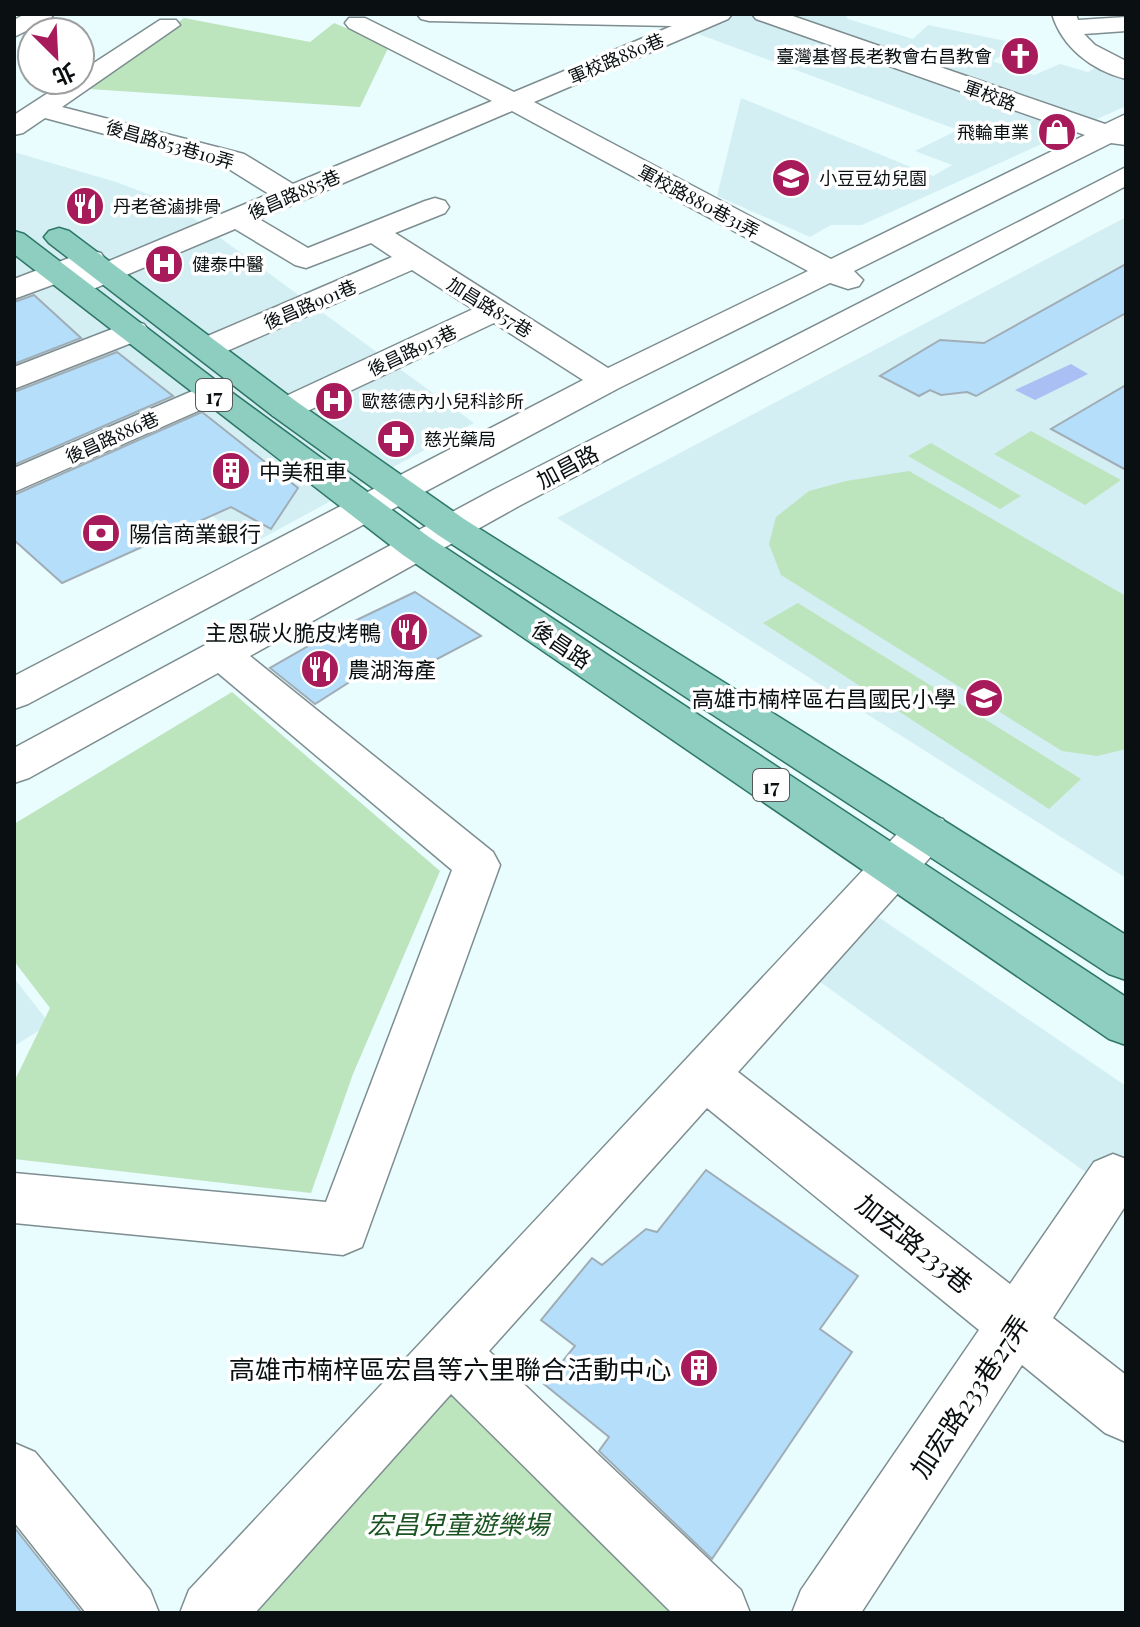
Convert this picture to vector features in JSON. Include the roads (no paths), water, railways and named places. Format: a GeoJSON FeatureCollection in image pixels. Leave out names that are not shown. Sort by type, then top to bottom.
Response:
{"type":"FeatureCollection","features":[{"type":"Feature","properties":{"kind":"main road","name":"後昌路"},"geometry":{"type":"LineString","coordinates":[[14,210],[44,225],[133,331],[211,393],[380,499],[910,850],[1126,1024]]}},
{"type":"Feature","properties":{"kind":"main road","name":"後昌路"},"geometry":{"type":"LineString","coordinates":[[14,240],[83,273],[207,348],[285,409],[380,499]]}},
{"type":"Feature","properties":{"kind":"main road","name":"後昌路"},"geometry":{"type":"LineString","coordinates":[[910,850],[1126,960]]}},
{"type":"Feature","properties":{"kind":"street"},"geometry":{"type":"LineString","coordinates":[[14,30],[42,14]]}},
{"type":"Feature","properties":{"kind":"street","name":"軍校路880巷31弄"},"geometry":{"type":"LineString","coordinates":[[331,14],[357,23],[513,101],[886,299]]}},
{"type":"Feature","properties":{"kind":"street","name":"軍校路"},"geometry":{"type":"LineString","coordinates":[[764,14],[837,27]]}},
{"type":"Feature","properties":{"kind":"street","name":"軍校路"},"geometry":{"type":"LineString","coordinates":[[796,14],[1122,128]]}},
{"type":"Feature","properties":{"kind":"street"},"geometry":{"type":"LineString","coordinates":[[357,23],[414,15],[714,16]]}},
{"type":"Feature","properties":{"kind":"street","name":"軍校路880巷"},"geometry":{"type":"LineString","coordinates":[[513,101],[714,16]]}},
{"type":"Feature","properties":{"kind":"street"},"geometry":{"type":"LineString","coordinates":[[1065,21],[1126,24]]}},
{"type":"Feature","properties":{"kind":"street"},"geometry":{"type":"LineString","coordinates":[[1065,21],[1078,45],[1126,71]]}},
{"type":"Feature","properties":{"kind":"street"},"geometry":{"type":"LineString","coordinates":[[14,127],[168,25]]}},
{"type":"Feature","properties":{"kind":"street","name":"後昌路885巷"},"geometry":{"type":"LineString","coordinates":[[14,290],[83,273],[238,218],[513,101]]}},
{"type":"Feature","properties":{"kind":"street","name":"後昌路853巷10弄"},"geometry":{"type":"LineString","coordinates":[[41,109],[234,160],[291,195]]}},
{"type":"Feature","properties":{"kind":"street"},"geometry":{"type":"LineString","coordinates":[[74,734],[19,682],[607,381],[1122,128]]}},
{"type":"Feature","properties":{"kind":"street","name":"加昌路"},"geometry":{"type":"LineString","coordinates":[[14,767],[434,537],[1126,175]]}},
{"type":"Feature","properties":{"kind":"street"},"geometry":{"type":"LineString","coordinates":[[238,218],[306,259],[435,207]]}},
{"type":"Feature","properties":{"kind":"street","name":"加昌路857巷"},"geometry":{"type":"LineString","coordinates":[[373,232],[607,381]]}},
{"type":"Feature","properties":{"kind":"street","name":"後昌路901巷"},"geometry":{"type":"LineString","coordinates":[[207,348],[413,259]]}},
{"type":"Feature","properties":{"kind":"street","name":"後昌路913巷"},"geometry":{"type":"LineString","coordinates":[[285,409],[495,311]]}},
{"type":"Feature","properties":{"kind":"street"},"geometry":{"type":"LineString","coordinates":[[14,379],[133,331]]}},
{"type":"Feature","properties":{"kind":"street","name":"後昌路886巷"},"geometry":{"type":"LineString","coordinates":[[14,481],[211,393]]}},
{"type":"Feature","properties":{"kind":"street"},"geometry":{"type":"LineString","coordinates":[[14,1198],[343,1229],[477,865],[220,653]]}},
{"type":"Feature","properties":{"kind":"street"},"geometry":{"type":"LineString","coordinates":[[212,1613],[910,850]]}},
{"type":"Feature","properties":{"kind":"street","name":"加宏路233巷"},"geometry":{"type":"LineString","coordinates":[[704,1075],[1126,1412]]}},
{"type":"Feature","properties":{"kind":"street","name":"加宏路233巷27弄"},"geometry":{"type":"LineString","coordinates":[[824,1613],[1113,1179]]}},
{"type":"Feature","properties":{"kind":"street"},"geometry":{"type":"LineString","coordinates":[[450,1353],[718,1613]]}},
{"type":"Feature","properties":{"kind":"street"},"geometry":{"type":"LineString","coordinates":[[14,1473],[127,1613]]}},
{"type":"Feature","properties":{"kind":"water"},"geometry":{"type":"Polygon","coordinates":[[[1071,364],[1088,374],[1035,400],[1015,390],[1071,364]]]}},
{"type":"Feature","properties":{"kind":"place","name":"臺灣基督長老教會右昌教會"},"geometry":{"type":"Point","coordinates":[1020,56]}},
{"type":"Feature","properties":{"kind":"place","name":"飛輪車業"},"geometry":{"type":"Point","coordinates":[1057,132]}},
{"type":"Feature","properties":{"kind":"place","name":"小豆豆幼兒園"},"geometry":{"type":"Point","coordinates":[791,178]}},
{"type":"Feature","properties":{"kind":"place","name":"丹老爸滷排骨"},"geometry":{"type":"Point","coordinates":[85,206]}},
{"type":"Feature","properties":{"kind":"place","name":"健泰中醫"},"geometry":{"type":"Point","coordinates":[164,264]}},
{"type":"Feature","properties":{"kind":"place","name":"歐慈德內小兒科診所"},"geometry":{"type":"Point","coordinates":[334,401]}},
{"type":"Feature","properties":{"kind":"place","name":"慈光藥局"},"geometry":{"type":"Point","coordinates":[396,439]}},
{"type":"Feature","properties":{"kind":"place","name":"中美租車"},"geometry":{"type":"Point","coordinates":[231,471]}},
{"type":"Feature","properties":{"kind":"place","name":"陽信商業銀行"},"geometry":{"type":"Point","coordinates":[101,533]}},
{"type":"Feature","properties":{"kind":"place","name":"主恩碳火脆皮烤鴨"},"geometry":{"type":"Point","coordinates":[409,632]}},
{"type":"Feature","properties":{"kind":"place","name":"農湖海產"},"geometry":{"type":"Point","coordinates":[320,669]}},
{"type":"Feature","properties":{"kind":"place","name":"高雄市楠梓區右昌國民小學"},"geometry":{"type":"Point","coordinates":[984,698]}},
{"type":"Feature","properties":{"kind":"place","name":"高雄市楠梓區宏昌等六里聯合活動中心"},"geometry":{"type":"Point","coordinates":[699,1368]}},
{"type":"Feature","properties":{"kind":"park label","name":"宏昌兒童遊樂場"},"geometry":{"type":"Point","coordinates":[458,1523]}}]}
